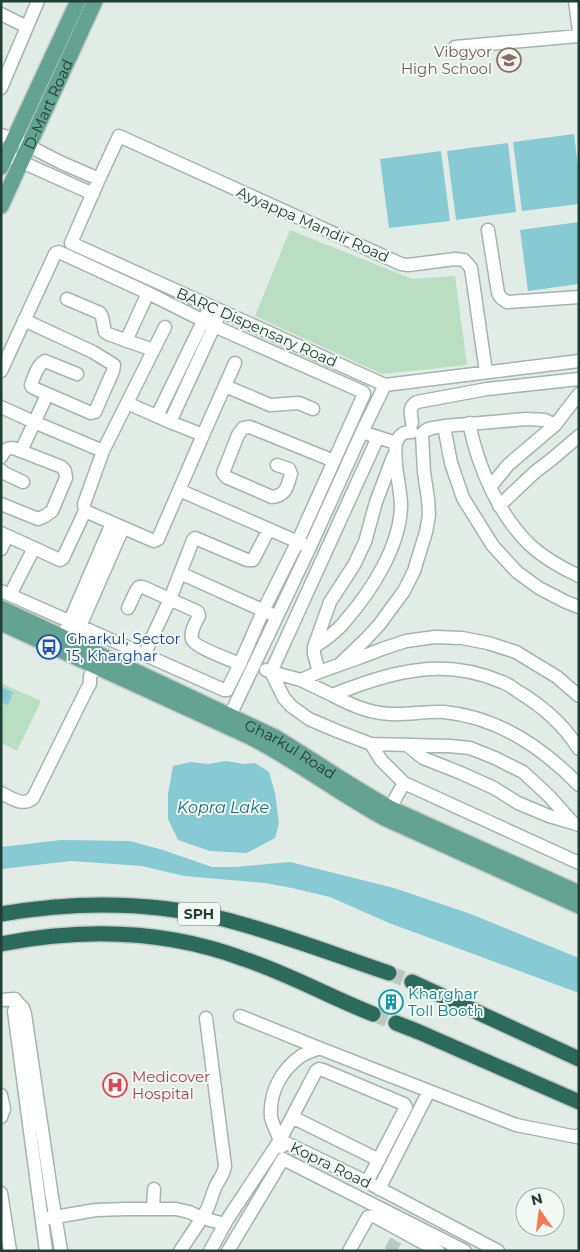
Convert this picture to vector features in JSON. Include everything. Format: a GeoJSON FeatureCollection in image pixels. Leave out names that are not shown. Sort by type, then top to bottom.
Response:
{"type":"FeatureCollection","features":[{"type":"Feature","properties":{"kind":"highway","name":"SPH"},"geometry":{"type":"LineString","coordinates":[[1,914],[64,905],[96,904],[128,905],[192,912],[256,929],[389,973]]}},
{"type":"Feature","properties":{"kind":"highway","name":"SPH"},"geometry":{"type":"LineString","coordinates":[[1,944],[36,938],[96,933],[146,936],[186,942],[251,961],[373,1014]]}},
{"type":"Feature","properties":{"kind":"highway"},"geometry":{"type":"LineString","coordinates":[[412,982],[579,1058]]}},
{"type":"Feature","properties":{"kind":"highway"},"geometry":{"type":"LineString","coordinates":[[396,1023],[579,1102]]}},
{"type":"Feature","properties":{"kind":"main road","name":"D-Mart Road"},"geometry":{"type":"LineString","coordinates":[[3,158],[8,137],[78,1]]}},
{"type":"Feature","properties":{"kind":"main road","name":"D-Mart Road"},"geometry":{"type":"LineString","coordinates":[[1,206],[95,1]]}},
{"type":"Feature","properties":{"kind":"main road","name":"Gharkul Road"},"geometry":{"type":"LineString","coordinates":[[1,608],[65,645],[91,675],[275,737],[314,760],[363,793],[387,813],[579,906]]}},
{"type":"Feature","properties":{"kind":"main road","name":"Gharkul Road"},"geometry":{"type":"LineString","coordinates":[[1,623],[65,645]]}},
{"type":"Feature","properties":{"kind":"main road","name":"Gharkul Road"},"geometry":{"type":"LineString","coordinates":[[387,813],[579,893]]}},
{"type":"Feature","properties":{"kind":"street"},"geometry":{"type":"LineString","coordinates":[[1,88],[38,1]]}},
{"type":"Feature","properties":{"kind":"street"},"geometry":{"type":"LineString","coordinates":[[575,1],[579,31]]}},
{"type":"Feature","properties":{"kind":"street"},"geometry":{"type":"LineString","coordinates":[[1,14],[27,27]]}},
{"type":"Feature","properties":{"kind":"street"},"geometry":{"type":"LineString","coordinates":[[455,48],[579,36]]}},
{"type":"Feature","properties":{"kind":"street","name":"Ayyappa Mandir Road"},"geometry":{"type":"LineString","coordinates":[[93,194],[119,136],[401,264],[408,265],[455,259],[464,260],[471,268],[486,372]]}},
{"type":"Feature","properties":{"kind":"street"},"geometry":{"type":"LineString","coordinates":[[8,137],[99,179]]}},
{"type":"Feature","properties":{"kind":"street"},"geometry":{"type":"LineString","coordinates":[[3,158],[22,162],[93,194]]}},
{"type":"Feature","properties":{"kind":"street","name":"BARC Dispensary Road"},"geometry":{"type":"LineString","coordinates":[[93,194],[71,243],[386,385]]}},
{"type":"Feature","properties":{"kind":"street"},"geometry":{"type":"LineString","coordinates":[[488,230],[498,293],[506,302],[579,297]]}},
{"type":"Feature","properties":{"kind":"street"},"geometry":{"type":"LineString","coordinates":[[1,371],[56,253],[59,252],[364,394],[298,541],[227,690],[6,593],[34,548]]}},
{"type":"Feature","properties":{"kind":"street"},"geometry":{"type":"LineString","coordinates":[[126,341],[148,293]]}},
{"type":"Feature","properties":{"kind":"street"},"geometry":{"type":"LineString","coordinates":[[67,299],[100,313],[105,332],[153,350]]}},
{"type":"Feature","properties":{"kind":"street"},"geometry":{"type":"LineString","coordinates":[[1,352],[26,302]]}},
{"type":"Feature","properties":{"kind":"street"},"geometry":{"type":"LineString","coordinates":[[158,416],[216,309]]}},
{"type":"Feature","properties":{"kind":"street"},"geometry":{"type":"LineString","coordinates":[[24,320],[93,352],[114,365],[114,371],[95,412],[91,413],[32,388],[31,385],[41,363],[45,361],[77,374]]}},
{"type":"Feature","properties":{"kind":"street"},"geometry":{"type":"LineString","coordinates":[[170,422],[209,323]]}},
{"type":"Feature","properties":{"kind":"street"},"geometry":{"type":"LineString","coordinates":[[1,549],[4,534],[60,560],[63,558],[85,511],[84,504],[103,450],[165,328]]}},
{"type":"Feature","properties":{"kind":"street"},"geometry":{"type":"LineString","coordinates":[[228,721],[362,432],[386,385],[579,361]]}},
{"type":"Feature","properties":{"kind":"street"},"geometry":{"type":"LineString","coordinates":[[85,511],[154,541],[158,539],[235,363]]}},
{"type":"Feature","properties":{"kind":"street"},"geometry":{"type":"LineString","coordinates":[[319,672],[314,647],[330,602],[354,566],[365,542],[376,502],[399,436],[412,427],[412,405],[417,402],[487,389],[579,379]]}},
{"type":"Feature","properties":{"kind":"street"},"geometry":{"type":"LineString","coordinates":[[225,386],[270,405],[299,403],[313,410]]}},
{"type":"Feature","properties":{"kind":"street"},"geometry":{"type":"LineString","coordinates":[[21,451],[47,394]]}},
{"type":"Feature","properties":{"kind":"street"},"geometry":{"type":"LineString","coordinates":[[490,486],[508,465],[555,425],[579,394]]}},
{"type":"Feature","properties":{"kind":"street"},"geometry":{"type":"LineString","coordinates":[[127,403],[203,435]]}},
{"type":"Feature","properties":{"kind":"street"},"geometry":{"type":"LineString","coordinates":[[1,407],[103,450]]}},
{"type":"Feature","properties":{"kind":"street"},"geometry":{"type":"LineString","coordinates":[[339,665],[379,625],[404,591],[414,571],[426,532],[429,515],[424,472],[423,432],[444,426],[527,419],[545,420],[555,425]]}},
{"type":"Feature","properties":{"kind":"street"},"geometry":{"type":"LineString","coordinates":[[470,423],[472,438],[480,464],[499,506],[531,545],[558,566],[579,576]]}},
{"type":"Feature","properties":{"kind":"street"},"geometry":{"type":"LineString","coordinates":[[277,465],[289,470],[291,474],[285,492],[279,496],[272,497],[226,477],[223,473],[238,434],[243,428],[250,426],[334,461]]}},
{"type":"Feature","properties":{"kind":"street"},"geometry":{"type":"LineString","coordinates":[[444,426],[451,463],[463,498],[493,546],[517,572],[539,588],[579,607]]}},
{"type":"Feature","properties":{"kind":"street"},"geometry":{"type":"LineString","coordinates":[[362,432],[378,437],[395,448]]}},
{"type":"Feature","properties":{"kind":"street"},"geometry":{"type":"LineString","coordinates":[[499,506],[535,472],[579,436]]}},
{"type":"Feature","properties":{"kind":"street"},"geometry":{"type":"LineString","coordinates":[[271,672],[378,437]]}},
{"type":"Feature","properties":{"kind":"street"},"geometry":{"type":"LineString","coordinates":[[1,457],[8,448],[13,448],[62,466],[66,478],[52,511],[45,516],[38,518],[1,504]]}},
{"type":"Feature","properties":{"kind":"street"},"geometry":{"type":"LineString","coordinates":[[314,647],[346,622],[388,556],[396,536],[401,503],[395,448]]}},
{"type":"Feature","properties":{"kind":"street"},"geometry":{"type":"LineString","coordinates":[[1,470],[23,482]]}},
{"type":"Feature","properties":{"kind":"street"},"geometry":{"type":"LineString","coordinates":[[179,490],[310,547]]}},
{"type":"Feature","properties":{"kind":"street"},"geometry":{"type":"LineString","coordinates":[[65,645],[117,526]]}},
{"type":"Feature","properties":{"kind":"street"},"geometry":{"type":"LineString","coordinates":[[144,655],[170,600],[192,540],[195,538],[247,560],[253,560],[269,529]]}},
{"type":"Feature","properties":{"kind":"street"},"geometry":{"type":"LineString","coordinates":[[180,572],[277,616]]}},
{"type":"Feature","properties":{"kind":"street"},"geometry":{"type":"LineString","coordinates":[[128,608],[139,587],[198,612],[199,616],[192,629],[192,638],[195,643],[240,664]]}},
{"type":"Feature","properties":{"kind":"street"},"geometry":{"type":"LineString","coordinates":[[301,680],[382,648],[406,641],[435,637],[462,638],[488,643],[516,652],[557,677],[579,696]]}},
{"type":"Feature","properties":{"kind":"street"},"geometry":{"type":"LineString","coordinates":[[254,664],[271,672],[301,680],[357,708],[371,712],[390,714],[442,712],[466,716],[502,728],[525,740],[550,757],[579,785]]}},
{"type":"Feature","properties":{"kind":"street"},"geometry":{"type":"LineString","coordinates":[[332,695],[390,675],[412,671],[454,669],[470,672],[504,683],[530,699],[560,724],[579,749]]}},
{"type":"Feature","properties":{"kind":"street"},"geometry":{"type":"LineString","coordinates":[[271,672],[284,698],[309,719],[371,744],[470,748],[523,772],[576,824]]}},
{"type":"Feature","properties":{"kind":"street"},"geometry":{"type":"LineString","coordinates":[[70,714],[91,675]]}},
{"type":"Feature","properties":{"kind":"street"},"geometry":{"type":"LineString","coordinates":[[1,793],[23,803],[33,798],[91,675]]}},
{"type":"Feature","properties":{"kind":"street"},"geometry":{"type":"LineString","coordinates":[[371,744],[381,760],[404,783],[579,863]]}},
{"type":"Feature","properties":{"kind":"street"},"geometry":{"type":"LineString","coordinates":[[407,746],[423,758],[494,788],[518,803],[549,816],[576,824]]}},
{"type":"Feature","properties":{"kind":"street"},"geometry":{"type":"LineString","coordinates":[[387,813],[404,783]]}},
{"type":"Feature","properties":{"kind":"street"},"geometry":{"type":"LineString","coordinates":[[1,1000],[16,999],[18,1003],[14,1011],[45,1198],[42,1220],[46,1251]]}},
{"type":"Feature","properties":{"kind":"street"},"geometry":{"type":"LineString","coordinates":[[240,1016],[516,1125],[577,1137],[579,1135]]}},
{"type":"Feature","properties":{"kind":"street"},"geometry":{"type":"LineString","coordinates":[[180,1251],[205,1213],[225,1166],[206,1018]]}},
{"type":"Feature","properties":{"kind":"street"},"geometry":{"type":"LineString","coordinates":[[283,1159],[280,1140],[271,1118],[272,1100],[277,1082],[294,1062],[318,1048]]}},
{"type":"Feature","properties":{"kind":"street"},"geometry":{"type":"LineString","coordinates":[[280,1140],[316,1071],[319,1069],[404,1104]]}},
{"type":"Feature","properties":{"kind":"street"},"geometry":{"type":"LineString","coordinates":[[367,1182],[404,1112],[406,1107],[404,1104],[415,1086]]}},
{"type":"Feature","properties":{"kind":"street"},"geometry":{"type":"LineString","coordinates":[[379,1189],[429,1091]]}},
{"type":"Feature","properties":{"kind":"street"},"geometry":{"type":"LineString","coordinates":[[1,1095],[4,1110],[1,1117]]}},
{"type":"Feature","properties":{"kind":"street"},"geometry":{"type":"LineString","coordinates":[[292,1117],[379,1160]]}},
{"type":"Feature","properties":{"kind":"street","name":"Kopra Road"},"geometry":{"type":"LineString","coordinates":[[210,1251],[280,1140],[367,1182],[498,1251]]}},
{"type":"Feature","properties":{"kind":"street","name":"Kopra Road"},"geometry":{"type":"LineString","coordinates":[[228,1251],[283,1159],[368,1201],[403,1228],[465,1251]]}},
{"type":"Feature","properties":{"kind":"street"},"geometry":{"type":"LineString","coordinates":[[261,1170],[273,1176]]}},
{"type":"Feature","properties":{"kind":"street"},"geometry":{"type":"LineString","coordinates":[[153,1209],[154,1189]]}},
{"type":"Feature","properties":{"kind":"street"},"geometry":{"type":"LineString","coordinates":[[45,1198],[55,1217],[61,1251]]}},
{"type":"Feature","properties":{"kind":"street"},"geometry":{"type":"LineString","coordinates":[[2,1201],[5,1235],[10,1251]]}},
{"type":"Feature","properties":{"kind":"street"},"geometry":{"type":"LineString","coordinates":[[341,1251],[368,1201]]}},
{"type":"Feature","properties":{"kind":"street"},"geometry":{"type":"LineString","coordinates":[[42,1220],[96,1210],[126,1208],[176,1209],[205,1213],[228,1220]]}},
{"type":"Feature","properties":{"kind":"street"},"geometry":{"type":"LineString","coordinates":[[348,1251],[368,1217],[371,1216],[403,1228],[438,1251]]}},
{"type":"Feature","properties":{"kind":"green space"},"geometry":{"type":"Polygon","coordinates":[[[290,230],[412,279],[455,276],[467,365],[382,374],[255,316],[290,230]]]}},
{"type":"Feature","properties":{"kind":"green space"},"geometry":{"type":"Polygon","coordinates":[[[1,683],[41,701],[17,751],[1,743],[1,683]]]}},
{"type":"Feature","properties":{"kind":"water"},"geometry":{"type":"Polygon","coordinates":[[[574,134],[579,175],[579,204],[522,211],[513,142],[574,134]]]}},
{"type":"Feature","properties":{"kind":"water"},"geometry":{"type":"Polygon","coordinates":[[[508,143],[516,212],[456,220],[447,151],[508,143]]]}},
{"type":"Feature","properties":{"kind":"water"},"geometry":{"type":"Polygon","coordinates":[[[441,151],[450,221],[389,228],[380,159],[441,151]]]}},
{"type":"Feature","properties":{"kind":"water"},"geometry":{"type":"Polygon","coordinates":[[[579,222],[579,284],[528,291],[520,230],[579,222]]]}},
{"type":"Feature","properties":{"kind":"water"},"geometry":{"type":"Polygon","coordinates":[[[1,687],[13,692],[8,705],[1,702],[1,687]]]}},
{"type":"Feature","properties":{"kind":"water","name":"Kopra Lake"},"geometry":{"type":"Polygon","coordinates":[[[226,761],[244,764],[255,763],[269,772],[275,793],[279,823],[275,838],[247,853],[210,851],[178,840],[168,819],[168,794],[173,766],[191,762],[208,764],[226,761]]]}},
{"type":"Feature","properties":{"kind":"water"},"geometry":{"type":"Polygon","coordinates":[[[61,840],[130,841],[212,867],[290,862],[394,888],[468,913],[579,958],[579,993],[389,923],[330,897],[292,888],[265,883],[184,876],[142,866],[71,861],[1,869],[1,847],[61,840]]]}},
{"type":"Feature","properties":{"kind":"tunnel"},"geometry":{"type":"LineString","coordinates":[[389,973],[412,982]]}},
{"type":"Feature","properties":{"kind":"tunnel"},"geometry":{"type":"LineString","coordinates":[[373,1014],[396,1023]]}},
{"type":"Feature","properties":{"kind":"tunnel"},"geometry":{"type":"LineString","coordinates":[[390,1251],[400,1233]]}},
{"type":"Feature","properties":{"kind":"place","name":"Vibgyor High School"},"geometry":{"type":"Point","coordinates":[509,60]}},
{"type":"Feature","properties":{"kind":"place","name":"Gharkul, Sector 15, Kharghar"},"geometry":{"type":"Point","coordinates":[49,647]}},
{"type":"Feature","properties":{"kind":"place","name":"Kharghar Toll Booth"},"geometry":{"type":"Point","coordinates":[391,1002]}},
{"type":"Feature","properties":{"kind":"place","name":"Medicover Hospital"},"geometry":{"type":"Point","coordinates":[115,1085]}}]}
